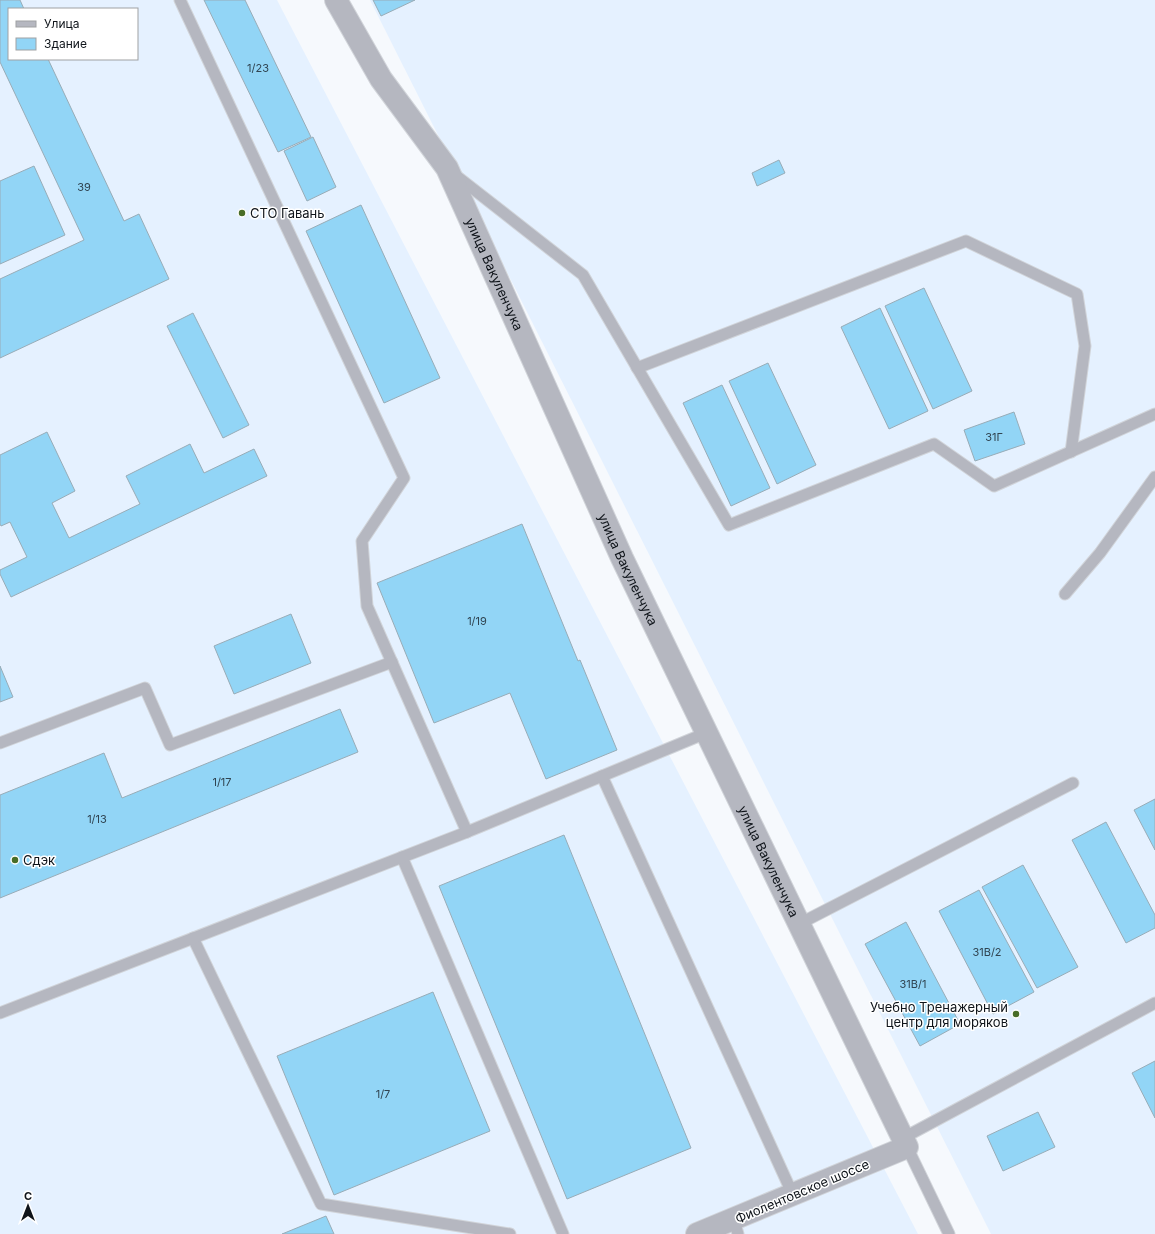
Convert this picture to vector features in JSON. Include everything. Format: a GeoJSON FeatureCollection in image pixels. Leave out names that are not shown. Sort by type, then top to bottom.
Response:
{"type":"FeatureCollection","features":[{"type":"Feature","properties":{"kind":"street","name":"улица Вакуленчука"},"geometry":{"type":"LineString","coordinates":[[336,0],[381,79],[448,168],[622,558],[905,1143]]}},
{"type":"Feature","properties":{"kind":"street","name":"Фиолентовское шоссе"},"geometry":{"type":"LineString","coordinates":[[697,1234],[736,1227],[793,1195],[905,1143]]}},
{"type":"Feature","properties":{"kind":"lane"},"geometry":{"type":"LineString","coordinates":[[180,0],[404,478],[362,541],[367,606],[467,832]]}},
{"type":"Feature","properties":{"kind":"lane"},"geometry":{"type":"LineString","coordinates":[[448,168],[583,275],[729,525],[934,444],[994,486],[1155,414]]}},
{"type":"Feature","properties":{"kind":"lane"},"geometry":{"type":"LineString","coordinates":[[637,368],[966,241],[1077,294],[1085,346],[1071,452]]}},
{"type":"Feature","properties":{"kind":"lane"},"geometry":{"type":"LineString","coordinates":[[1065,594],[1100,553],[1155,477]]}},
{"type":"Feature","properties":{"kind":"lane"},"geometry":{"type":"LineString","coordinates":[[0,743],[145,688],[170,745],[392,662]]}},
{"type":"Feature","properties":{"kind":"lane"},"geometry":{"type":"LineString","coordinates":[[0,1014],[467,832],[706,733]]}},
{"type":"Feature","properties":{"kind":"lane"},"geometry":{"type":"LineString","coordinates":[[602,776],[793,1195]]}},
{"type":"Feature","properties":{"kind":"lane"},"geometry":{"type":"LineString","coordinates":[[799,924],[1073,783]]}},
{"type":"Feature","properties":{"kind":"lane"},"geometry":{"type":"LineString","coordinates":[[402,857],[563,1234]]}},
{"type":"Feature","properties":{"kind":"lane"},"geometry":{"type":"LineString","coordinates":[[193,938],[321,1204],[510,1234]]}},
{"type":"Feature","properties":{"kind":"lane"},"geometry":{"type":"LineString","coordinates":[[950,1234],[905,1143],[1155,1003]]}},
{"type":"Feature","properties":{"kind":"shaded area"},"geometry":{"type":"Polygon","coordinates":[[[0,0],[277,0],[918,1234],[0,1234],[0,0]]]}},
{"type":"Feature","properties":{"kind":"shaded area"},"geometry":{"type":"Polygon","coordinates":[[[370,0],[1155,0],[1155,1234],[991,1234],[370,0]]]}},
{"type":"Feature","properties":{"kind":"building"},"geometry":{"type":"Polygon","coordinates":[[[0,0],[20,0],[24,8],[8,8],[8,60],[48,60],[124,221],[139,214],[169,279],[0,358],[0,279],[84,240],[0,62],[0,0]]]}},
{"type":"Feature","properties":{"kind":"building"},"geometry":{"type":"Polygon","coordinates":[[[204,0],[245,0],[311,137],[278,152],[204,0]]]}},
{"type":"Feature","properties":{"kind":"building"},"geometry":{"type":"Polygon","coordinates":[[[373,0],[415,0],[381,16],[373,0]]]}},
{"type":"Feature","properties":{"kind":"building"},"geometry":{"type":"Polygon","coordinates":[[[313,137],[336,187],[307,201],[284,151],[313,137]]]}},
{"type":"Feature","properties":{"kind":"building"},"geometry":{"type":"Polygon","coordinates":[[[779,160],[785,173],[757,186],[752,173],[779,160]]]}},
{"type":"Feature","properties":{"kind":"building"},"geometry":{"type":"Polygon","coordinates":[[[34,166],[65,235],[0,264],[0,181],[34,166]]]}},
{"type":"Feature","properties":{"kind":"building"},"geometry":{"type":"Polygon","coordinates":[[[361,205],[440,378],[384,403],[306,231],[361,205]]]}},
{"type":"Feature","properties":{"kind":"building"},"geometry":{"type":"Polygon","coordinates":[[[924,288],[972,391],[933,409],[885,306],[924,288]]]}},
{"type":"Feature","properties":{"kind":"building"},"geometry":{"type":"Polygon","coordinates":[[[880,308],[928,411],[889,429],[841,327],[880,308]]]}},
{"type":"Feature","properties":{"kind":"building"},"geometry":{"type":"Polygon","coordinates":[[[193,313],[249,425],[223,438],[167,326],[193,313]]]}},
{"type":"Feature","properties":{"kind":"building"},"geometry":{"type":"Polygon","coordinates":[[[768,363],[816,465],[777,484],[729,381],[768,363]]]}},
{"type":"Feature","properties":{"kind":"building"},"geometry":{"type":"Polygon","coordinates":[[[722,385],[770,488],[731,506],[683,403],[722,385]]]}},
{"type":"Feature","properties":{"kind":"building"},"geometry":{"type":"Polygon","coordinates":[[[1014,412],[1025,444],[975,461],[964,430],[1014,412]]]}},
{"type":"Feature","properties":{"kind":"building"},"geometry":{"type":"Polygon","coordinates":[[[47,432],[75,491],[52,503],[69,538],[140,504],[126,476],[190,444],[204,473],[254,449],[267,476],[11,597],[0,574],[0,570],[27,557],[10,522],[1,526],[0,524],[0,455],[47,432]]]}},
{"type":"Feature","properties":{"kind":"building"},"geometry":{"type":"Polygon","coordinates":[[[522,524],[578,661],[580,660],[617,750],[546,779],[510,693],[434,723],[377,583],[522,524]]]}},
{"type":"Feature","properties":{"kind":"building"},"geometry":{"type":"Polygon","coordinates":[[[291,614],[311,663],[234,694],[214,646],[291,614]]]}},
{"type":"Feature","properties":{"kind":"building"},"geometry":{"type":"Polygon","coordinates":[[[0,666],[13,697],[0,702],[0,666]]]}},
{"type":"Feature","properties":{"kind":"building"},"geometry":{"type":"Polygon","coordinates":[[[340,709],[358,752],[0,898],[0,795],[104,753],[122,798],[340,709]]]}},
{"type":"Feature","properties":{"kind":"building"},"geometry":{"type":"Polygon","coordinates":[[[1155,799],[1155,850],[1134,810],[1155,799]]]}},
{"type":"Feature","properties":{"kind":"building"},"geometry":{"type":"Polygon","coordinates":[[[1106,822],[1155,915],[1155,928],[1126,943],[1072,840],[1106,822]]]}},
{"type":"Feature","properties":{"kind":"building"},"geometry":{"type":"Polygon","coordinates":[[[564,835],[691,1148],[567,1199],[439,886],[564,835]]]}},
{"type":"Feature","properties":{"kind":"building"},"geometry":{"type":"Polygon","coordinates":[[[1023,865],[1078,967],[1037,988],[982,887],[1023,865]]]}},
{"type":"Feature","properties":{"kind":"building"},"geometry":{"type":"Polygon","coordinates":[[[979,890],[1034,992],[993,1014],[939,911],[979,890]]]}},
{"type":"Feature","properties":{"kind":"building"},"geometry":{"type":"Polygon","coordinates":[[[906,922],[960,1024],[920,1046],[865,944],[906,922]]]}},
{"type":"Feature","properties":{"kind":"building"},"geometry":{"type":"Polygon","coordinates":[[[433,992],[490,1131],[334,1195],[277,1056],[433,992]]]}},
{"type":"Feature","properties":{"kind":"building"},"geometry":{"type":"Polygon","coordinates":[[[1155,1061],[1155,1118],[1132,1073],[1155,1061]]]}},
{"type":"Feature","properties":{"kind":"building"},"geometry":{"type":"Polygon","coordinates":[[[1038,1112],[1055,1147],[1003,1171],[987,1136],[1038,1112]]]}},
{"type":"Feature","properties":{"kind":"building"},"geometry":{"type":"Polygon","coordinates":[[[326,1216],[334,1234],[282,1234],[326,1216]]]}},
{"type":"Feature","properties":{"kind":"place","name":"СТО Гавань"},"geometry":{"type":"Point","coordinates":[242,213]}},
{"type":"Feature","properties":{"kind":"place","name":"Сдэк"},"geometry":{"type":"Point","coordinates":[15,860]}},
{"type":"Feature","properties":{"kind":"place","name":"Учебно Тренажерный центр для моряков"},"geometry":{"type":"Point","coordinates":[1016,1014]}}]}
